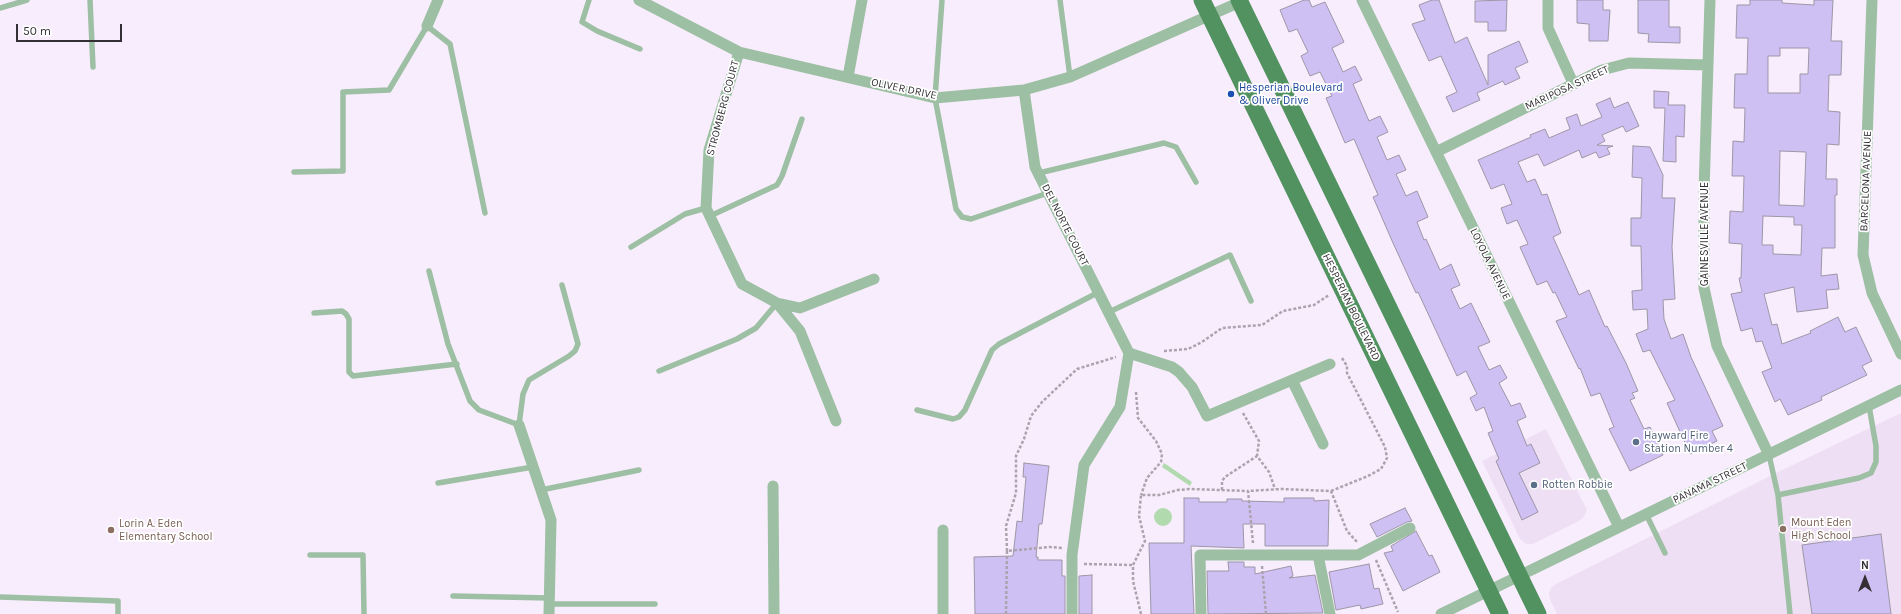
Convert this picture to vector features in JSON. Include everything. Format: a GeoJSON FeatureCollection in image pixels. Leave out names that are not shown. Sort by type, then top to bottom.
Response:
{"type":"FeatureCollection","features":[{"type":"Feature","properties":{"kind":"main road","name":"HESPERIAN BOULEVARD"},"geometry":{"type":"LineString","coordinates":[[1202,0],[1500,614]]}},
{"type":"Feature","properties":{"kind":"main road"},"geometry":{"type":"LineString","coordinates":[[1240,1],[1538,614]]}},
{"type":"Feature","properties":{"kind":"street"},"geometry":{"type":"LineString","coordinates":[[427,26],[438,0]]}},
{"type":"Feature","properties":{"kind":"street","name":"OLIVER DRIVE"},"geometry":{"type":"LineString","coordinates":[[640,0],[739,52],[935,98],[1024,90],[1070,77],[1240,1]]}},
{"type":"Feature","properties":{"kind":"street"},"geometry":{"type":"LineString","coordinates":[[848,77],[862,0]]}},
{"type":"Feature","properties":{"kind":"street","name":"LOYOLA AVENUE"},"geometry":{"type":"LineString","coordinates":[[1362,0],[1619,527]]}},
{"type":"Feature","properties":{"kind":"street"},"geometry":{"type":"LineString","coordinates":[[1548,0],[1548,28],[1573,83]]}},
{"type":"Feature","properties":{"kind":"street","name":"GAINESVILLE AVENUE"},"geometry":{"type":"LineString","coordinates":[[1710,0],[1704,224],[1704,288],[1717,346],[1769,455]]}},
{"type":"Feature","properties":{"kind":"street","name":"BARCELONA AVENUE"},"geometry":{"type":"LineString","coordinates":[[1872,0],[1864,255],[1872,293],[1901,354]]}},
{"type":"Feature","properties":{"kind":"street","name":"STROMBERG COURT"},"geometry":{"type":"LineString","coordinates":[[739,52],[710,150],[708,212],[742,284],[777,303]]}},
{"type":"Feature","properties":{"kind":"street","name":"MARIPOSA STREET"},"geometry":{"type":"LineString","coordinates":[[1436,152],[1602,70],[1629,63],[1708,65]]}},
{"type":"Feature","properties":{"kind":"street","name":"DEL NORTE COURT"},"geometry":{"type":"LineString","coordinates":[[1024,90],[1035,167],[1129,353]]}},
{"type":"Feature","properties":{"kind":"street"},"geometry":{"type":"LineString","coordinates":[[777,303],[800,308],[874,279]]}},
{"type":"Feature","properties":{"kind":"street"},"geometry":{"type":"LineString","coordinates":[[777,303],[800,331],[836,421]]}},
{"type":"Feature","properties":{"kind":"street"},"geometry":{"type":"LineString","coordinates":[[1072,614],[1072,551],[1084,465],[1120,407],[1129,353],[1172,367],[1179,372],[1187,379],[1206,416],[1330,364]]}},
{"type":"Feature","properties":{"kind":"street"},"geometry":{"type":"LineString","coordinates":[[1292,380],[1323,444]]}},
{"type":"Feature","properties":{"kind":"street","name":"PANAMA STREET"},"geometry":{"type":"LineString","coordinates":[[1441,614],[1901,390]]}},
{"type":"Feature","properties":{"kind":"street"},"geometry":{"type":"LineString","coordinates":[[519,425],[551,520],[550,605]]}},
{"type":"Feature","properties":{"kind":"street"},"geometry":{"type":"LineString","coordinates":[[773,486],[774,614]]}},
{"type":"Feature","properties":{"kind":"street"},"geometry":{"type":"LineString","coordinates":[[1201,614],[1200,555],[1358,555],[1410,528]]}},
{"type":"Feature","properties":{"kind":"street"},"geometry":{"type":"LineString","coordinates":[[943,530],[943,614]]}},
{"type":"Feature","properties":{"kind":"street"},"geometry":{"type":"LineString","coordinates":[[1318,555],[1330,614]]}},
{"type":"Feature","properties":{"kind":"lane"},"geometry":{"type":"LineString","coordinates":[[0,8],[26,0]]}},
{"type":"Feature","properties":{"kind":"lane"},"geometry":{"type":"LineString","coordinates":[[90,0],[93,67]]}},
{"type":"Feature","properties":{"kind":"lane"},"geometry":{"type":"LineString","coordinates":[[589,0],[582,22],[640,49]]}},
{"type":"Feature","properties":{"kind":"lane"},"geometry":{"type":"LineString","coordinates":[[942,0],[935,98],[956,209],[962,217],[971,219],[1048,193]]}},
{"type":"Feature","properties":{"kind":"lane"},"geometry":{"type":"LineString","coordinates":[[1060,0],[1070,77]]}},
{"type":"Feature","properties":{"kind":"lane"},"geometry":{"type":"LineString","coordinates":[[294,172],[343,171],[343,92],[389,90],[427,26],[450,44],[484,213]]}},
{"type":"Feature","properties":{"kind":"lane"},"geometry":{"type":"LineString","coordinates":[[632,247],[685,214],[708,212],[777,185],[782,176],[802,119]]}},
{"type":"Feature","properties":{"kind":"lane"},"geometry":{"type":"LineString","coordinates":[[1038,174],[1164,143],[1176,148],[1196,182]]}},
{"type":"Feature","properties":{"kind":"lane"},"geometry":{"type":"LineString","coordinates":[[1109,312],[1230,256],[1251,301]]}},
{"type":"Feature","properties":{"kind":"lane"},"geometry":{"type":"LineString","coordinates":[[430,271],[448,344],[470,400],[479,410],[519,425],[523,394],[529,380],[575,351],[578,344],[562,286]]}},
{"type":"Feature","properties":{"kind":"lane"},"geometry":{"type":"LineString","coordinates":[[917,410],[953,419],[959,417],[965,410],[992,350],[999,344],[1099,292]]}},
{"type":"Feature","properties":{"kind":"lane"},"geometry":{"type":"LineString","coordinates":[[660,371],[737,339],[756,328],[777,303]]}},
{"type":"Feature","properties":{"kind":"lane"},"geometry":{"type":"LineString","coordinates":[[314,313],[342,312],[346,314],[349,320],[349,372],[353,376],[457,364]]}},
{"type":"Feature","properties":{"kind":"lane"},"geometry":{"type":"LineString","coordinates":[[1778,495],[1859,478],[1871,473],[1876,462],[1876,446],[1869,406]]}},
{"type":"Feature","properties":{"kind":"lane"},"geometry":{"type":"LineString","coordinates":[[1769,455],[1778,495],[1790,614]]}},
{"type":"Feature","properties":{"kind":"lane"},"geometry":{"type":"LineString","coordinates":[[438,483],[533,467]]}},
{"type":"Feature","properties":{"kind":"lane"},"geometry":{"type":"LineString","coordinates":[[541,490],[639,470]]}},
{"type":"Feature","properties":{"kind":"lane"},"geometry":{"type":"LineString","coordinates":[[1646,514],[1665,553]]}},
{"type":"Feature","properties":{"kind":"lane"},"geometry":{"type":"LineString","coordinates":[[310,555],[363,555],[364,614]]}},
{"type":"Feature","properties":{"kind":"lane"},"geometry":{"type":"LineString","coordinates":[[453,596],[550,605],[655,604]]}},
{"type":"Feature","properties":{"kind":"lane"},"geometry":{"type":"LineString","coordinates":[[0,597],[118,601],[118,614]]}},
{"type":"Feature","properties":{"kind":"path"},"geometry":{"type":"LineString","coordinates":[[1160,351],[1177,351],[1188,348],[1202,342],[1222,328],[1262,325],[1283,310],[1314,305],[1326,296],[1342,289]]}},
{"type":"Feature","properties":{"kind":"path"},"geometry":{"type":"LineString","coordinates":[[1006,614],[1006,526],[1016,493],[1016,456],[1035,410],[1077,369],[1129,353]]}},
{"type":"Feature","properties":{"kind":"path"},"geometry":{"type":"LineString","coordinates":[[1141,495],[1159,495],[1184,489],[1276,489],[1331,491],[1381,469],[1387,458],[1385,447],[1347,373],[1346,366],[1342,358],[1330,364]]}},
{"type":"Feature","properties":{"kind":"path"},"geometry":{"type":"LineString","coordinates":[[1136,389],[1138,418],[1156,441],[1162,454],[1161,462],[1147,478],[1141,495],[1139,516],[1145,541],[1133,565],[1133,581],[1141,614]]}},
{"type":"Feature","properties":{"kind":"path"},"geometry":{"type":"LineString","coordinates":[[1238,403],[1259,441],[1257,456],[1269,472],[1276,489]]}},
{"type":"Feature","properties":{"kind":"path"},"geometry":{"type":"LineString","coordinates":[[1222,490],[1222,481],[1225,477],[1257,456]]}},
{"type":"Feature","properties":{"kind":"path"},"geometry":{"type":"LineString","coordinates":[[1248,490],[1266,614]]}},
{"type":"Feature","properties":{"kind":"path"},"geometry":{"type":"LineString","coordinates":[[1331,491],[1347,531],[1367,550],[1398,612]]}},
{"type":"Feature","properties":{"kind":"path"},"geometry":{"type":"LineString","coordinates":[[1007,551],[1050,547],[1072,551]]}},
{"type":"Feature","properties":{"kind":"path"},"geometry":{"type":"LineString","coordinates":[[1072,564],[1133,565]]}},
{"type":"Feature","properties":{"kind":"shaded area","name":"Mount Eden High School"},"geometry":{"type":"Polygon","coordinates":[[[1901,413],[1901,614],[1557,614],[1550,599],[1549,593],[1551,588],[1556,584],[1776,473],[1901,413]]]}},
{"type":"Feature","properties":{"kind":"shaded area","name":"Rotten Robbie"},"geometry":{"type":"Polygon","coordinates":[[[1546,429],[1587,510],[1583,518],[1577,522],[1533,544],[1526,544],[1520,539],[1482,461],[1546,429]]]}},
{"type":"Feature","properties":{"kind":"green space"},"geometry":{"type":"Polygon","coordinates":[[[1164,463],[1192,482],[1190,486],[1162,467],[1164,463]]]}},
{"type":"Feature","properties":{"kind":"green space"},"geometry":{"type":"Polygon","coordinates":[[[1159,508],[1167,508],[1172,513],[1170,524],[1167,526],[1159,526],[1154,521],[1154,513],[1159,508]]]}},
{"type":"Feature","properties":{"kind":"building"},"geometry":{"type":"Polygon","coordinates":[[[1304,0],[1309,0],[1312,7],[1325,2],[1344,42],[1332,48],[1343,72],[1355,66],[1362,80],[1353,84],[1369,121],[1380,116],[1388,132],[1377,137],[1387,160],[1399,155],[1406,170],[1396,174],[1406,196],[1417,191],[1428,217],[1417,222],[1424,240],[1426,239],[1440,270],[1451,264],[1460,285],[1451,289],[1460,309],[1471,303],[1490,342],[1478,347],[1489,370],[1500,365],[1507,378],[1499,383],[1511,406],[1520,403],[1526,417],[1517,421],[1527,446],[1531,444],[1540,463],[1519,473],[1538,512],[1522,520],[1496,461],[1499,459],[1488,433],[1493,431],[1484,407],[1476,411],[1470,398],[1477,394],[1466,371],[1457,376],[1418,292],[1416,293],[1373,197],[1378,195],[1354,139],[1345,143],[1326,98],[1332,96],[1320,72],[1310,76],[1301,56],[1308,52],[1297,29],[1289,32],[1280,10],[1304,0]]]}},
{"type":"Feature","properties":{"kind":"building"},"geometry":{"type":"Polygon","coordinates":[[[1432,0],[1439,0],[1455,43],[1467,37],[1488,85],[1488,55],[1519,41],[1528,62],[1515,68],[1520,78],[1505,85],[1503,81],[1477,93],[1480,100],[1453,112],[1446,97],[1457,92],[1441,56],[1429,61],[1412,24],[1425,20],[1419,5],[1432,0]]]}},
{"type":"Feature","properties":{"kind":"building"},"geometry":{"type":"Polygon","coordinates":[[[1507,0],[1506,31],[1488,31],[1488,22],[1475,22],[1475,1],[1507,0]]]}},
{"type":"Feature","properties":{"kind":"building"},"geometry":{"type":"Polygon","coordinates":[[[1577,0],[1603,0],[1603,10],[1610,10],[1608,41],[1589,41],[1589,24],[1577,23],[1577,0]]]}},
{"type":"Feature","properties":{"kind":"building"},"geometry":{"type":"Polygon","coordinates":[[[1638,0],[1669,0],[1669,27],[1680,27],[1680,43],[1648,42],[1649,34],[1638,33],[1638,0]]]}},
{"type":"Feature","properties":{"kind":"building"},"geometry":{"type":"Polygon","coordinates":[[[1750,0],[1782,0],[1782,3],[1814,5],[1814,0],[1833,0],[1831,41],[1842,41],[1841,75],[1829,75],[1828,111],[1840,112],[1839,145],[1827,144],[1826,179],[1837,179],[1837,195],[1835,195],[1835,248],[1822,248],[1821,276],[1837,274],[1839,289],[1826,290],[1828,308],[1797,312],[1794,287],[1764,294],[1772,325],[1777,324],[1782,344],[1811,333],[1810,331],[1838,317],[1845,332],[1856,327],[1872,361],[1862,366],[1867,375],[1821,397],[1822,400],[1788,415],[1780,399],[1775,402],[1762,372],[1772,368],[1762,341],[1756,342],[1752,328],[1741,331],[1731,294],[1742,292],[1739,278],[1741,278],[1742,244],[1729,243],[1730,211],[1743,212],[1744,176],[1732,176],[1733,141],[1744,142],[1745,108],[1734,108],[1735,74],[1747,74],[1748,38],[1736,38],[1737,5],[1750,5],[1750,0]],[[1780,48],[1780,56],[1768,56],[1768,93],[1800,93],[1800,74],[1808,74],[1809,48],[1780,48]],[[1780,151],[1779,205],[1804,206],[1806,152],[1780,151]],[[1763,216],[1762,245],[1773,245],[1773,254],[1801,255],[1802,225],[1794,225],[1794,217],[1763,216]]]}},
{"type":"Feature","properties":{"kind":"building"},"geometry":{"type":"Polygon","coordinates":[[[1654,91],[1669,92],[1668,105],[1685,105],[1684,137],[1676,136],[1676,162],[1663,161],[1665,108],[1654,108],[1654,91]]]}},
{"type":"Feature","properties":{"kind":"building"},"geometry":{"type":"Polygon","coordinates":[[[1610,98],[1614,108],[1628,102],[1639,126],[1626,132],[1623,126],[1602,135],[1605,141],[1597,145],[1613,146],[1607,148],[1610,154],[1599,158],[1596,152],[1582,158],[1579,150],[1544,166],[1538,154],[1518,162],[1527,182],[1535,179],[1542,195],[1547,194],[1561,233],[1553,237],[1579,295],[1589,290],[1605,327],[1607,326],[1626,363],[1638,391],[1632,393],[1635,398],[1630,400],[1644,429],[1650,427],[1663,455],[1630,471],[1609,429],[1614,427],[1600,393],[1591,396],[1580,368],[1579,369],[1556,321],[1567,317],[1555,292],[1553,293],[1547,281],[1537,285],[1520,247],[1528,244],[1517,220],[1507,224],[1501,208],[1512,204],[1504,184],[1491,189],[1478,160],[1531,137],[1530,135],[1545,129],[1549,138],[1570,129],[1566,118],[1577,114],[1581,126],[1602,117],[1596,104],[1610,98]]]}},
{"type":"Feature","properties":{"kind":"building"},"geometry":{"type":"Polygon","coordinates":[[[1633,146],[1650,147],[1663,175],[1662,198],[1675,198],[1672,247],[1675,299],[1663,300],[1664,319],[1671,339],[1683,334],[1691,357],[1723,426],[1712,431],[1717,441],[1690,454],[1667,403],[1675,400],[1650,350],[1643,352],[1636,334],[1648,329],[1647,309],[1633,310],[1632,291],[1642,290],[1641,246],[1631,246],[1631,218],[1641,218],[1642,178],[1632,177],[1633,146]]]}},
{"type":"Feature","properties":{"kind":"building"},"geometry":{"type":"Polygon","coordinates":[[[1024,463],[1049,466],[1042,524],[1039,524],[1036,557],[1038,557],[1038,560],[1062,560],[1062,576],[1065,576],[1065,614],[975,614],[974,557],[1013,556],[1017,521],[1022,522],[1026,477],[1023,477],[1024,463]]]}},
{"type":"Feature","properties":{"kind":"building"},"geometry":{"type":"Polygon","coordinates":[[[1184,498],[1199,498],[1199,502],[1227,502],[1227,499],[1242,499],[1242,501],[1284,502],[1284,498],[1314,498],[1314,501],[1329,500],[1328,546],[1265,546],[1265,524],[1243,524],[1244,548],[1191,546],[1194,614],[1151,614],[1149,543],[1184,543],[1184,498]]]}},
{"type":"Feature","properties":{"kind":"building"},"geometry":{"type":"Polygon","coordinates":[[[1405,508],[1412,521],[1377,537],[1370,524],[1405,508]]]}},
{"type":"Feature","properties":{"kind":"building"},"geometry":{"type":"Polygon","coordinates":[[[1416,531],[1429,556],[1432,555],[1440,572],[1403,591],[1384,553],[1393,551],[1391,546],[1416,531]]]}},
{"type":"Feature","properties":{"kind":"building"},"geometry":{"type":"Polygon","coordinates":[[[1881,534],[1891,614],[1812,614],[1802,545],[1881,534]]]}},
{"type":"Feature","properties":{"kind":"building"},"geometry":{"type":"Polygon","coordinates":[[[1228,562],[1244,562],[1244,567],[1255,567],[1255,574],[1291,566],[1293,576],[1289,578],[1315,575],[1323,613],[1208,614],[1207,571],[1229,571],[1228,562]]]}},
{"type":"Feature","properties":{"kind":"building"},"geometry":{"type":"Polygon","coordinates":[[[1369,564],[1374,589],[1379,588],[1383,604],[1361,609],[1360,605],[1336,610],[1329,572],[1369,564]]]}},
{"type":"Feature","properties":{"kind":"building"},"geometry":{"type":"Polygon","coordinates":[[[1092,575],[1092,614],[1079,614],[1079,576],[1092,575]]]}},
{"type":"Feature","properties":{"kind":"place","name":"Hesperian Boulevard & Oliver Drive"},"geometry":{"type":"Point","coordinates":[1231,94]}},
{"type":"Feature","properties":{"kind":"place","name":"Hayward Fire Station Number 4"},"geometry":{"type":"Point","coordinates":[1636,442]}},
{"type":"Feature","properties":{"kind":"place","name":"Rotten Robbie"},"geometry":{"type":"Point","coordinates":[1534,485]}},
{"type":"Feature","properties":{"kind":"place","name":"Mount Eden High School"},"geometry":{"type":"Point","coordinates":[1783,529]}},
{"type":"Feature","properties":{"kind":"place","name":"Lorin A. Eden Elementary School"},"geometry":{"type":"Point","coordinates":[111,530]}}]}
